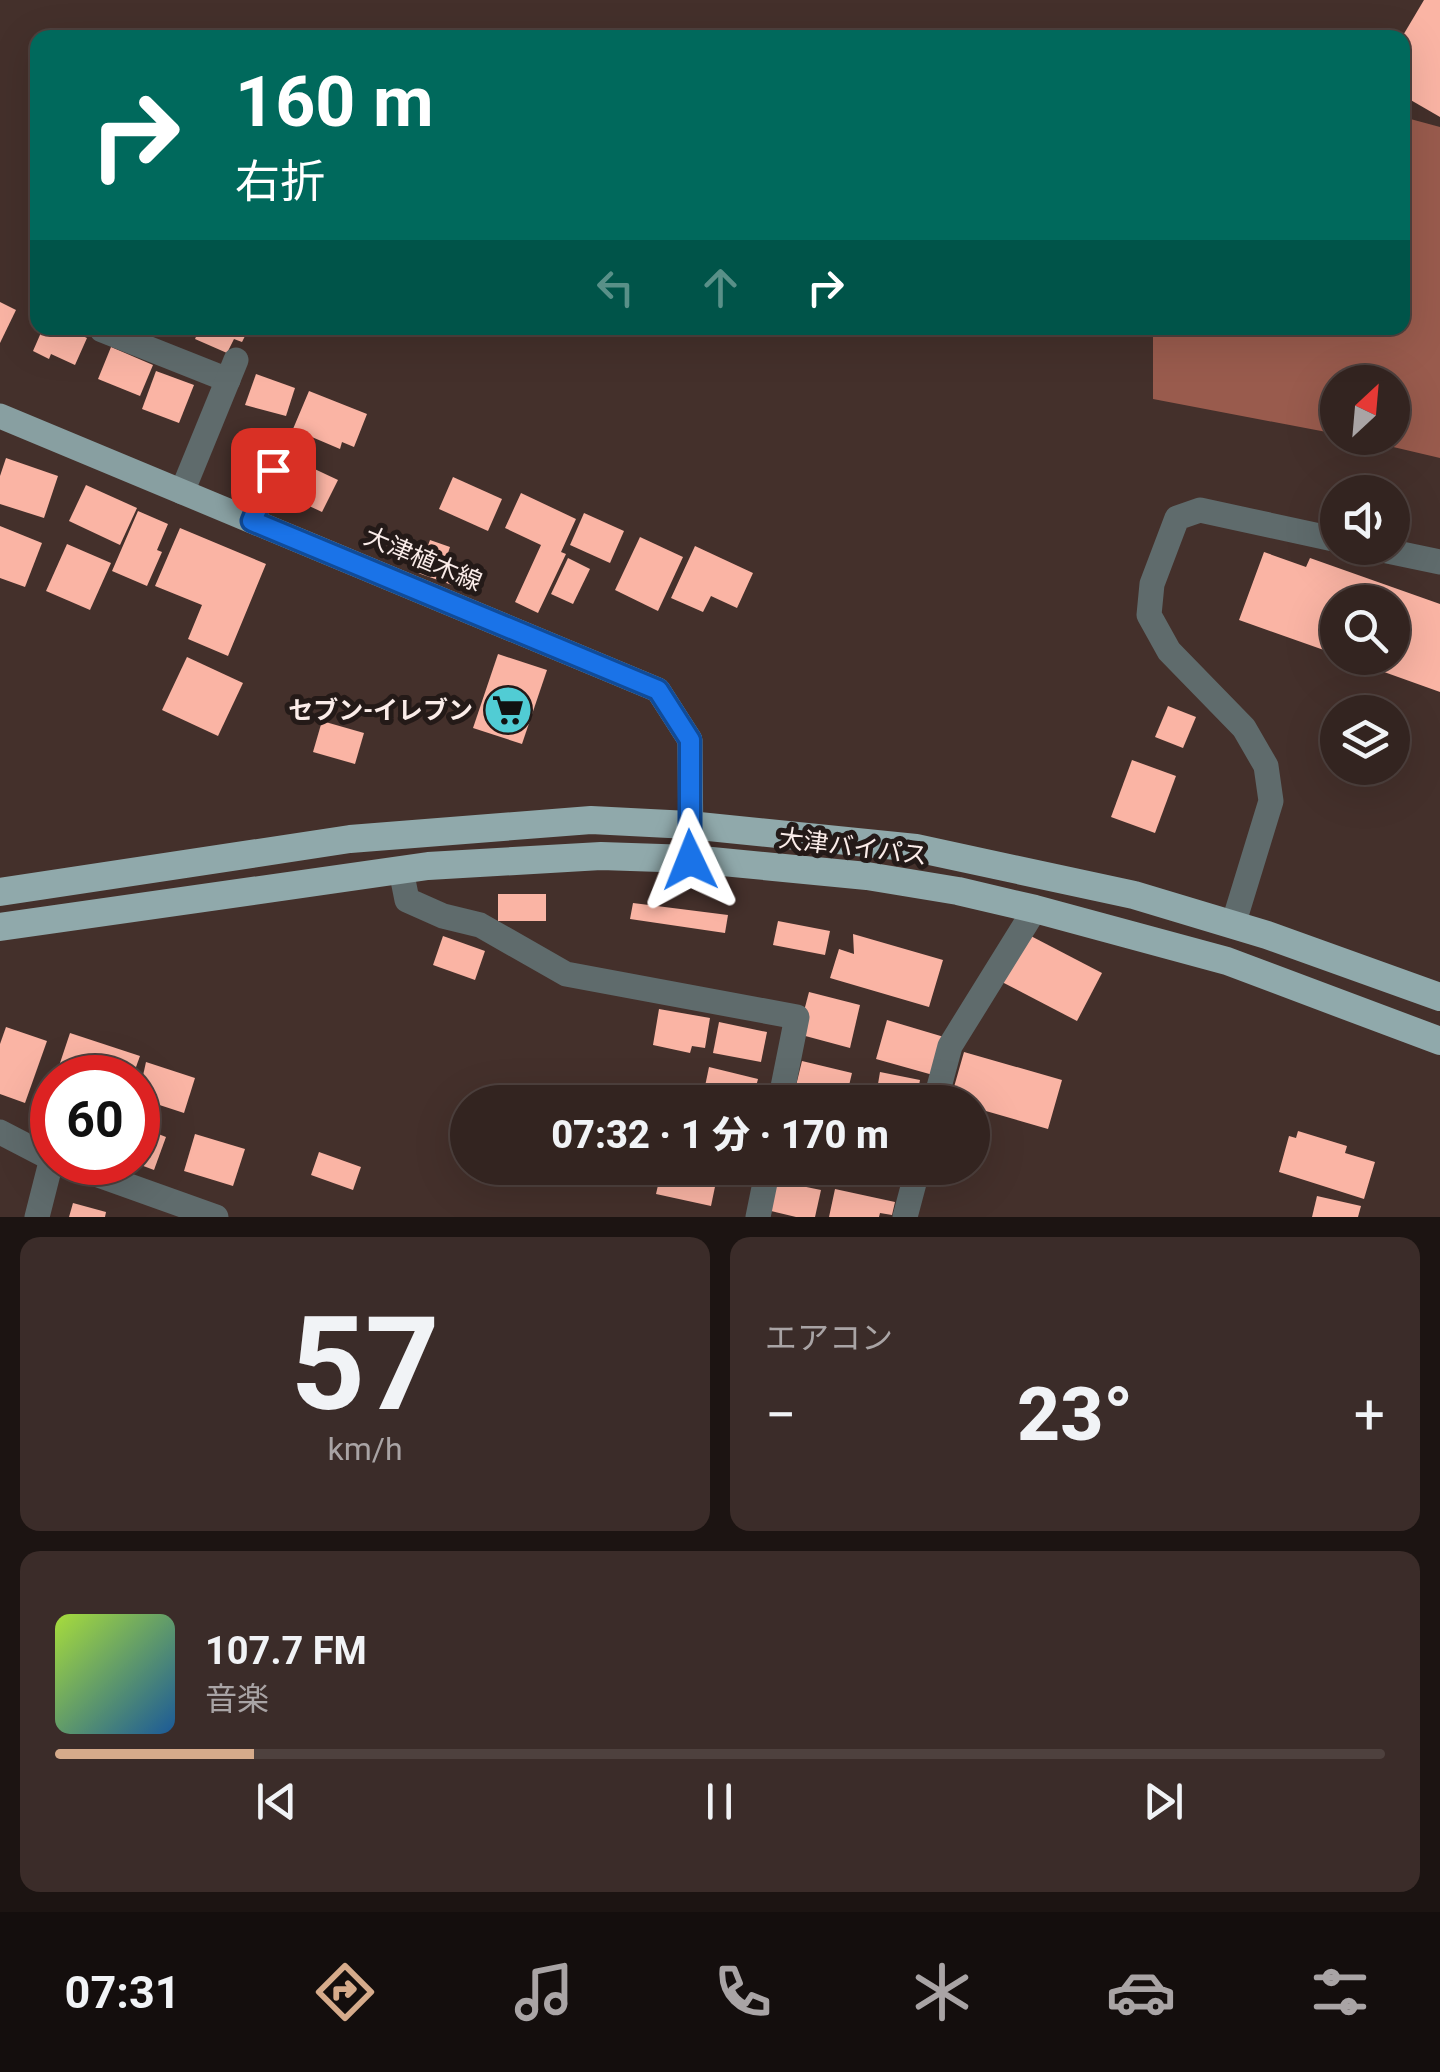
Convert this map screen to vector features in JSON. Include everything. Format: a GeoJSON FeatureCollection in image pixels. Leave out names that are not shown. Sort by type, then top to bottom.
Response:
{"type":"FeatureCollection","features":[{"type":"Feature","properties":{"kind":"highway","name":"大津バイパス"},"geometry":{"type":"LineString","coordinates":[[0,892],[350,840],[591,820],[688,825],[916,848],[1134,895],[1440,997]]}},
{"type":"Feature","properties":{"kind":"highway","name":"大津バイパス"},"geometry":{"type":"LineString","coordinates":[[0,927],[428,866],[601,856],[690,860],[867,876],[1035,909],[1227,962],[1440,1041]]}},
{"type":"Feature","properties":{"kind":"main road","name":"大津植木線"},"geometry":{"type":"LineString","coordinates":[[0,416],[658,690],[690,740],[690,860]]}},
{"type":"Feature","properties":{"kind":"street"},"geometry":{"type":"LineString","coordinates":[[118,335],[232,370],[182,492]]}},
{"type":"Feature","properties":{"kind":"street"},"geometry":{"type":"LineString","coordinates":[[252,521],[284,444]]}},
{"type":"Feature","properties":{"kind":"street"},"geometry":{"type":"LineString","coordinates":[[1233,925],[1271,801],[1266,766],[1244,728],[1169,651],[1149,615],[1152,584],[1177,518],[1200,510],[1320,536]]}},
{"type":"Feature","properties":{"kind":"street"},"geometry":{"type":"LineString","coordinates":[[1410,556],[1440,562]]}},
{"type":"Feature","properties":{"kind":"street"},"geometry":{"type":"LineString","coordinates":[[401,870],[407,900],[443,916],[480,925],[566,974],[796,1016],[783,1085]]}},
{"type":"Feature","properties":{"kind":"street"},"geometry":{"type":"LineString","coordinates":[[940,1085],[950,1046],[1035,909]]}},
{"type":"Feature","properties":{"kind":"street"},"geometry":{"type":"LineString","coordinates":[[0,1132],[30,1147]]}},
{"type":"Feature","properties":{"kind":"street"},"geometry":{"type":"LineString","coordinates":[[36,1217],[45,1185]]}},
{"type":"Feature","properties":{"kind":"street"},"geometry":{"type":"LineString","coordinates":[[126,1185],[216,1217]]}},
{"type":"Feature","properties":{"kind":"street"},"geometry":{"type":"LineString","coordinates":[[758,1217],[765,1185]]}},
{"type":"Feature","properties":{"kind":"street"},"geometry":{"type":"LineString","coordinates":[[905,1217],[913,1185]]}},
{"type":"Feature","properties":{"kind":"shaded area"},"geometry":{"type":"Polygon","coordinates":[[[1410,119],[1440,127],[1440,458],[1410,451],[1410,365],[1320,365],[1320,431],[1153,399],[1153,335],[1410,335],[1410,119]]]}},
{"type":"Feature","properties":{"kind":"building"},"geometry":{"type":"Polygon","coordinates":[[[1424,0],[1440,0],[1440,117],[1410,100],[1410,30],[1406,30],[1424,0]]]}},
{"type":"Feature","properties":{"kind":"building"},"geometry":{"type":"Polygon","coordinates":[[[0,302],[16,310],[0,343],[0,302]]]}},
{"type":"Feature","properties":{"kind":"building"},"geometry":{"type":"Polygon","coordinates":[[[40,335],[87,338],[75,365],[33,351],[40,335]]]}},
{"type":"Feature","properties":{"kind":"building"},"geometry":{"type":"Polygon","coordinates":[[[197,335],[246,335],[242,342],[234,339],[227,353],[195,339],[197,335]]]}},
{"type":"Feature","properties":{"kind":"building"},"geometry":{"type":"Polygon","coordinates":[[[111,347],[153,365],[140,396],[98,379],[111,347]]]}},
{"type":"Feature","properties":{"kind":"building"},"geometry":{"type":"Polygon","coordinates":[[[156,371],[194,385],[179,423],[142,409],[156,371]]]}},
{"type":"Feature","properties":{"kind":"building"},"geometry":{"type":"Polygon","coordinates":[[[256,374],[295,388],[286,416],[245,405],[256,374]]]}},
{"type":"Feature","properties":{"kind":"building"},"geometry":{"type":"Polygon","coordinates":[[[309,391],[367,414],[354,447],[342,442],[340,449],[293,429],[309,391]]]}},
{"type":"Feature","properties":{"kind":"building"},"geometry":{"type":"Polygon","coordinates":[[[6,458],[58,476],[44,518],[0,504],[0,476],[6,458]]]}},
{"type":"Feature","properties":{"kind":"building"},"geometry":{"type":"Polygon","coordinates":[[[306,465],[338,480],[322,512],[290,497],[306,465]]]}},
{"type":"Feature","properties":{"kind":"building"},"geometry":{"type":"Polygon","coordinates":[[[453,477],[502,499],[488,531],[439,509],[453,477]]]}},
{"type":"Feature","properties":{"kind":"building"},"geometry":{"type":"Polygon","coordinates":[[[86,485],[137,508],[120,545],[69,521],[86,485]]]}},
{"type":"Feature","properties":{"kind":"building"},"geometry":{"type":"Polygon","coordinates":[[[521,493],[576,519],[561,552],[566,554],[538,613],[515,602],[541,545],[505,528],[521,493]]]}},
{"type":"Feature","properties":{"kind":"building"},"geometry":{"type":"Polygon","coordinates":[[[138,511],[168,524],[157,550],[162,552],[147,586],[112,571],[138,511]]]}},
{"type":"Feature","properties":{"kind":"building"},"geometry":{"type":"Polygon","coordinates":[[[584,513],[624,531],[610,563],[570,545],[584,513]]]}},
{"type":"Feature","properties":{"kind":"building"},"geometry":{"type":"Polygon","coordinates":[[[0,526],[42,543],[25,587],[0,578],[0,526]]]}},
{"type":"Feature","properties":{"kind":"building"},"geometry":{"type":"Polygon","coordinates":[[[180,528],[266,564],[228,656],[188,639],[202,605],[155,586],[180,528]]]}},
{"type":"Feature","properties":{"kind":"building"},"geometry":{"type":"Polygon","coordinates":[[[640,537],[683,557],[658,611],[615,590],[640,537]]]}},
{"type":"Feature","properties":{"kind":"building"},"geometry":{"type":"Polygon","coordinates":[[[430,540],[450,547],[445,562],[479,574],[472,592],[418,573],[430,540]]]}},
{"type":"Feature","properties":{"kind":"building"},"geometry":{"type":"Polygon","coordinates":[[[67,544],[111,563],[90,610],[46,591],[67,544]]]}},
{"type":"Feature","properties":{"kind":"building"},"geometry":{"type":"Polygon","coordinates":[[[695,546],[753,573],[737,608],[711,596],[703,612],[671,598],[695,546]]]}},
{"type":"Feature","properties":{"kind":"building"},"geometry":{"type":"Polygon","coordinates":[[[1264,552],[1306,567],[1310,558],[1320,565],[1386,585],[1320,585],[1320,649],[1239,620],[1264,552]]]}},
{"type":"Feature","properties":{"kind":"building"},"geometry":{"type":"Polygon","coordinates":[[[568,558],[590,569],[573,604],[551,594],[568,558]]]}},
{"type":"Feature","properties":{"kind":"building"},"geometry":{"type":"Polygon","coordinates":[[[1410,593],[1440,604],[1440,692],[1392,675],[1410,675],[1410,593]]]}},
{"type":"Feature","properties":{"kind":"building"},"geometry":{"type":"Polygon","coordinates":[[[498,654],[547,670],[522,744],[473,728],[498,654]]]}},
{"type":"Feature","properties":{"kind":"building"},"geometry":{"type":"Polygon","coordinates":[[[187,657],[243,683],[218,736],[162,710],[187,657]]]}},
{"type":"Feature","properties":{"kind":"building"},"geometry":{"type":"Polygon","coordinates":[[[1168,706],[1196,717],[1183,748],[1155,737],[1168,706]]]}},
{"type":"Feature","properties":{"kind":"building"},"geometry":{"type":"Polygon","coordinates":[[[322,721],[364,733],[355,764],[313,752],[322,721]]]}},
{"type":"Feature","properties":{"kind":"building"},"geometry":{"type":"Polygon","coordinates":[[[1132,760],[1176,776],[1155,833],[1111,817],[1132,760]]]}},
{"type":"Feature","properties":{"kind":"building"},"geometry":{"type":"Polygon","coordinates":[[[498,894],[546,894],[546,921],[498,921],[498,894]]]}},
{"type":"Feature","properties":{"kind":"building"},"geometry":{"type":"Polygon","coordinates":[[[633,903],[728,915],[725,933],[630,919],[633,903]]]}},
{"type":"Feature","properties":{"kind":"building"},"geometry":{"type":"Polygon","coordinates":[[[778,921],[830,931],[825,955],[773,945],[778,921]]]}},
{"type":"Feature","properties":{"kind":"building"},"geometry":{"type":"Polygon","coordinates":[[[853,934],[943,960],[929,1007],[830,978],[839,949],[854,954],[853,934]]]}},
{"type":"Feature","properties":{"kind":"building"},"geometry":{"type":"Polygon","coordinates":[[[1027,934],[1102,973],[1077,1021],[1002,982],[1027,934]]]}},
{"type":"Feature","properties":{"kind":"building"},"geometry":{"type":"Polygon","coordinates":[[[443,936],[485,951],[475,980],[433,965],[443,936]]]}},
{"type":"Feature","properties":{"kind":"building"},"geometry":{"type":"Polygon","coordinates":[[[809,992],[860,1005],[850,1048],[798,1034],[809,992]]]}},
{"type":"Feature","properties":{"kind":"building"},"geometry":{"type":"Polygon","coordinates":[[[659,1009],[710,1018],[705,1048],[692,1046],[690,1053],[653,1045],[659,1009]]]}},
{"type":"Feature","properties":{"kind":"building"},"geometry":{"type":"Polygon","coordinates":[[[887,1020],[944,1037],[933,1075],[876,1059],[887,1020]]]}},
{"type":"Feature","properties":{"kind":"building"},"geometry":{"type":"Polygon","coordinates":[[[719,1022],[767,1032],[761,1062],[713,1053],[719,1022]]]}},
{"type":"Feature","properties":{"kind":"building"},"geometry":{"type":"Polygon","coordinates":[[[6,1027],[47,1041],[42,1055],[30,1055],[30,1089],[25,1103],[0,1094],[0,1044],[6,1027]]]}},
{"type":"Feature","properties":{"kind":"building"},"geometry":{"type":"Polygon","coordinates":[[[70,1033],[137,1055],[63,1055],[70,1033]]]}},
{"type":"Feature","properties":{"kind":"building"},"geometry":{"type":"Polygon","coordinates":[[[964,1052],[1062,1080],[1048,1129],[990,1112],[990,1085],[955,1085],[964,1052]]]}},
{"type":"Feature","properties":{"kind":"building"},"geometry":{"type":"Polygon","coordinates":[[[802,1061],[852,1073],[849,1085],[796,1085],[802,1061]]]}},
{"type":"Feature","properties":{"kind":"building"},"geometry":{"type":"Polygon","coordinates":[[[160,1067],[195,1078],[184,1113],[160,1105],[160,1067]]]}},
{"type":"Feature","properties":{"kind":"building"},"geometry":{"type":"Polygon","coordinates":[[[709,1067],[758,1079],[756,1085],[705,1085],[709,1067]]]}},
{"type":"Feature","properties":{"kind":"building"},"geometry":{"type":"Polygon","coordinates":[[[880,1072],[920,1080],[919,1085],[878,1085],[880,1072]]]}},
{"type":"Feature","properties":{"kind":"building"},"geometry":{"type":"Polygon","coordinates":[[[1298,1131],[1347,1146],[1345,1153],[1375,1162],[1364,1199],[1279,1172],[1289,1136],[1296,1138],[1298,1131]]]}},
{"type":"Feature","properties":{"kind":"building"},"geometry":{"type":"Polygon","coordinates":[[[195,1134],[245,1149],[233,1186],[184,1171],[195,1134]]]}},
{"type":"Feature","properties":{"kind":"building"},"geometry":{"type":"Polygon","coordinates":[[[319,1152],[361,1167],[353,1190],[311,1175],[319,1152]]]}},
{"type":"Feature","properties":{"kind":"building"},"geometry":{"type":"Polygon","coordinates":[[[658,1185],[715,1185],[711,1206],[656,1194],[658,1185]]]}},
{"type":"Feature","properties":{"kind":"building"},"geometry":{"type":"Polygon","coordinates":[[[776,1185],[821,1190],[815,1217],[771,1211],[776,1185]]]}},
{"type":"Feature","properties":{"kind":"building"},"geometry":{"type":"Polygon","coordinates":[[[835,1189],[895,1202],[892,1215],[829,1217],[835,1189]]]}},
{"type":"Feature","properties":{"kind":"building"},"geometry":{"type":"Polygon","coordinates":[[[1317,1196],[1361,1206],[1358,1217],[1312,1217],[1317,1196]]]}},
{"type":"Feature","properties":{"kind":"building"},"geometry":{"type":"Polygon","coordinates":[[[73,1203],[106,1212],[105,1217],[69,1217],[73,1203]]]}},
{"type":"Feature","properties":{"kind":"place","name":"セブン-イレブン"},"geometry":{"type":"Point","coordinates":[508,710]}},
{"type":"Feature","properties":{"kind":"route"},"geometry":{"type":"LineString","coordinates":[[273,470],[252,521],[658,690],[690,740],[690,860]]}}]}
